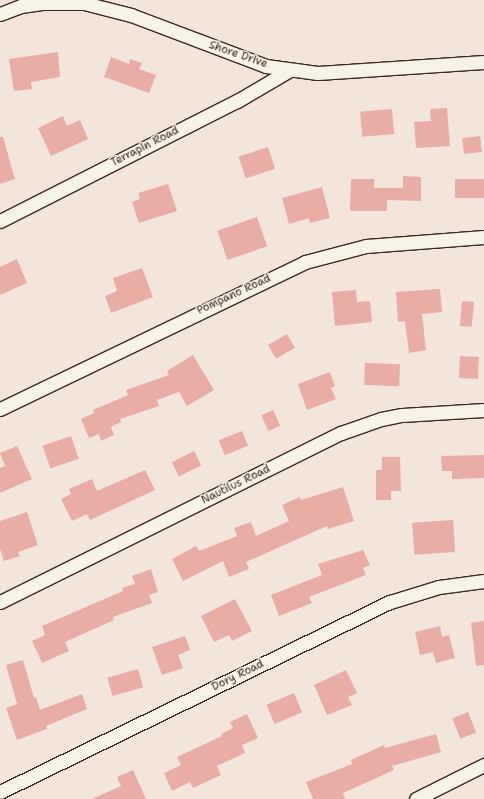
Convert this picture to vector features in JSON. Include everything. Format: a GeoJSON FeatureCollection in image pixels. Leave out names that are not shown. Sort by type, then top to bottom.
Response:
{"type":"FeatureCollection","features":[{"type":"Feature","properties":{"kind":"street","name":"Shore Drive"},"geometry":{"type":"LineString","coordinates":[[0,14],[21,6],[42,3],[92,5],[131,16],[234,56],[290,70],[350,72],[484,62]]}},
{"type":"Feature","properties":{"kind":"street","name":"Terrapin Road"},"geometry":{"type":"LineString","coordinates":[[0,221],[237,101],[290,70]]}},
{"type":"Feature","properties":{"kind":"street","name":"Pompano Road"},"geometry":{"type":"LineString","coordinates":[[0,409],[305,262],[366,246],[484,237]]}},
{"type":"Feature","properties":{"kind":"street","name":"Nautilus Road"},"geometry":{"type":"LineString","coordinates":[[0,602],[341,433],[381,419],[484,410]]}},
{"type":"Feature","properties":{"kind":"street","name":"Dory Road"},"geometry":{"type":"LineString","coordinates":[[0,792],[390,602],[440,586],[484,582]]}},
{"type":"Feature","properties":{"kind":"street"},"geometry":{"type":"LineString","coordinates":[[416,799],[484,765]]}},
{"type":"Feature","properties":{"kind":"building"},"geometry":{"type":"Polygon","coordinates":[[[58,52],[60,77],[31,82],[32,89],[14,91],[9,59],[58,52]]]}},
{"type":"Feature","properties":{"kind":"building"},"geometry":{"type":"Polygon","coordinates":[[[111,57],[129,64],[130,59],[142,63],[139,69],[156,75],[149,93],[104,77],[111,57]]]}},
{"type":"Feature","properties":{"kind":"building"},"geometry":{"type":"Polygon","coordinates":[[[447,108],[450,146],[416,148],[414,122],[431,121],[430,109],[447,108]]]}},
{"type":"Feature","properties":{"kind":"building"},"geometry":{"type":"Polygon","coordinates":[[[392,109],[394,134],[362,137],[360,112],[392,109]]]}},
{"type":"Feature","properties":{"kind":"building"},"geometry":{"type":"Polygon","coordinates":[[[63,116],[67,126],[80,120],[88,139],[51,156],[38,128],[63,116]]]}},
{"type":"Feature","properties":{"kind":"building"},"geometry":{"type":"Polygon","coordinates":[[[480,136],[482,152],[464,154],[462,138],[480,136]]]}},
{"type":"Feature","properties":{"kind":"building"},"geometry":{"type":"Polygon","coordinates":[[[0,137],[3,137],[15,179],[0,184],[0,137]]]}},
{"type":"Feature","properties":{"kind":"building"},"geometry":{"type":"Polygon","coordinates":[[[268,147],[275,169],[246,178],[239,157],[268,147]]]}},
{"type":"Feature","properties":{"kind":"building"},"geometry":{"type":"Polygon","coordinates":[[[403,176],[421,177],[421,201],[387,200],[387,211],[350,211],[351,179],[374,179],[374,188],[403,188],[403,176]]]}},
{"type":"Feature","properties":{"kind":"building"},"geometry":{"type":"Polygon","coordinates":[[[455,179],[484,179],[484,198],[455,198],[455,179]]]}},
{"type":"Feature","properties":{"kind":"building"},"geometry":{"type":"Polygon","coordinates":[[[168,184],[177,211],[139,223],[132,202],[140,199],[138,193],[168,184]]]}},
{"type":"Feature","properties":{"kind":"building"},"geometry":{"type":"Polygon","coordinates":[[[322,187],[330,218],[310,223],[309,218],[289,224],[282,198],[322,187]]]}},
{"type":"Feature","properties":{"kind":"building"},"geometry":{"type":"Polygon","coordinates":[[[257,217],[267,246],[227,260],[217,231],[257,217]]]}},
{"type":"Feature","properties":{"kind":"building"},"geometry":{"type":"Polygon","coordinates":[[[17,259],[27,283],[0,295],[0,267],[17,259]]]}},
{"type":"Feature","properties":{"kind":"building"},"geometry":{"type":"Polygon","coordinates":[[[142,268],[153,297],[111,313],[105,296],[117,291],[113,278],[142,268]]]}},
{"type":"Feature","properties":{"kind":"building"},"geometry":{"type":"Polygon","coordinates":[[[440,289],[442,312],[422,314],[426,350],[409,353],[405,321],[398,322],[396,292],[440,289]]]}},
{"type":"Feature","properties":{"kind":"building"},"geometry":{"type":"Polygon","coordinates":[[[356,290],[357,302],[370,301],[372,322],[335,326],[332,292],[356,290]]]}},
{"type":"Feature","properties":{"kind":"building"},"geometry":{"type":"Polygon","coordinates":[[[462,301],[474,302],[472,327],[460,326],[462,301]]]}},
{"type":"Feature","properties":{"kind":"building"},"geometry":{"type":"Polygon","coordinates":[[[287,334],[295,348],[276,359],[268,345],[287,334]]]}},
{"type":"Feature","properties":{"kind":"building"},"geometry":{"type":"Polygon","coordinates":[[[193,355],[214,390],[187,406],[179,392],[157,400],[159,406],[120,419],[121,422],[111,427],[114,435],[101,441],[99,434],[89,438],[81,419],[94,413],[93,410],[128,395],[126,390],[169,375],[167,371],[193,355]]]}},
{"type":"Feature","properties":{"kind":"building"},"geometry":{"type":"Polygon","coordinates":[[[460,356],[479,357],[478,379],[459,378],[460,356]]]}},
{"type":"Feature","properties":{"kind":"building"},"geometry":{"type":"Polygon","coordinates":[[[365,363],[400,364],[399,386],[364,385],[365,363]]]}},
{"type":"Feature","properties":{"kind":"building"},"geometry":{"type":"Polygon","coordinates":[[[330,372],[335,386],[331,388],[336,399],[307,410],[298,384],[330,372]]]}},
{"type":"Feature","properties":{"kind":"building"},"geometry":{"type":"Polygon","coordinates":[[[273,410],[280,425],[268,431],[261,415],[273,410]]]}},
{"type":"Feature","properties":{"kind":"building"},"geometry":{"type":"Polygon","coordinates":[[[242,431],[248,446],[225,455],[219,440],[242,431]]]}},
{"type":"Feature","properties":{"kind":"building"},"geometry":{"type":"Polygon","coordinates":[[[71,436],[79,459],[50,468],[43,446],[71,436]]]}},
{"type":"Feature","properties":{"kind":"building"},"geometry":{"type":"Polygon","coordinates":[[[17,446],[32,479],[0,493],[0,468],[5,466],[0,453],[17,446]]]}},
{"type":"Feature","properties":{"kind":"building"},"geometry":{"type":"Polygon","coordinates":[[[194,451],[201,465],[179,477],[172,462],[194,451]]]}},
{"type":"Feature","properties":{"kind":"building"},"geometry":{"type":"Polygon","coordinates":[[[484,455],[484,478],[452,479],[452,471],[442,471],[441,456],[484,455]]]}},
{"type":"Feature","properties":{"kind":"building"},"geometry":{"type":"Polygon","coordinates":[[[382,457],[400,457],[401,491],[391,491],[391,500],[376,500],[376,470],[382,470],[382,457]]]}},
{"type":"Feature","properties":{"kind":"building"},"geometry":{"type":"Polygon","coordinates":[[[145,470],[155,490],[90,520],[87,514],[72,521],[61,499],[71,494],[69,489],[92,479],[97,491],[145,470]]]}},
{"type":"Feature","properties":{"kind":"building"},"geometry":{"type":"Polygon","coordinates":[[[343,487],[354,521],[328,529],[327,526],[246,562],[249,569],[229,577],[223,561],[183,581],[172,559],[196,546],[199,551],[237,536],[234,528],[251,522],[256,536],[289,521],[282,505],[300,497],[301,500],[343,487]]]}},
{"type":"Feature","properties":{"kind":"building"},"geometry":{"type":"Polygon","coordinates":[[[27,512],[38,545],[18,552],[20,556],[4,561],[0,549],[0,521],[27,512]]]}},
{"type":"Feature","properties":{"kind":"building"},"geometry":{"type":"Polygon","coordinates":[[[453,520],[455,552],[414,555],[412,523],[453,520]]]}},
{"type":"Feature","properties":{"kind":"building"},"geometry":{"type":"Polygon","coordinates":[[[363,550],[370,565],[363,568],[366,575],[309,597],[312,603],[279,616],[271,595],[322,575],[318,564],[363,550]]]}},
{"type":"Feature","properties":{"kind":"building"},"geometry":{"type":"Polygon","coordinates":[[[151,569],[158,592],[149,595],[152,603],[113,617],[114,620],[65,642],[69,651],[42,663],[32,641],[45,635],[42,626],[123,591],[122,588],[135,584],[132,576],[151,569]]]}},
{"type":"Feature","properties":{"kind":"building"},"geometry":{"type":"Polygon","coordinates":[[[235,599],[252,631],[232,641],[229,635],[214,642],[201,616],[235,599]]]}},
{"type":"Feature","properties":{"kind":"building"},"geometry":{"type":"Polygon","coordinates":[[[484,621],[484,665],[476,666],[471,623],[484,621]]]}},
{"type":"Feature","properties":{"kind":"building"},"geometry":{"type":"Polygon","coordinates":[[[440,626],[442,637],[449,635],[455,658],[436,663],[433,652],[420,655],[415,632],[440,626]]]}},
{"type":"Feature","properties":{"kind":"building"},"geometry":{"type":"Polygon","coordinates":[[[185,636],[190,650],[178,655],[183,668],[162,675],[152,647],[185,636]]]}},
{"type":"Feature","properties":{"kind":"building"},"geometry":{"type":"Polygon","coordinates":[[[23,660],[34,698],[36,697],[40,710],[82,694],[87,709],[46,726],[47,729],[17,740],[6,708],[17,704],[6,665],[23,660]]]}},
{"type":"Feature","properties":{"kind":"building"},"geometry":{"type":"Polygon","coordinates":[[[138,669],[143,687],[112,696],[107,678],[138,669]]]}},
{"type":"Feature","properties":{"kind":"building"},"geometry":{"type":"Polygon","coordinates":[[[346,670],[357,693],[348,697],[352,705],[327,715],[314,685],[346,670]]]}},
{"type":"Feature","properties":{"kind":"building"},"geometry":{"type":"Polygon","coordinates":[[[294,693],[302,712],[275,724],[266,705],[294,693]]]}},
{"type":"Feature","properties":{"kind":"building"},"geometry":{"type":"Polygon","coordinates":[[[468,712],[476,732],[460,739],[452,718],[468,712]]]}},
{"type":"Feature","properties":{"kind":"building"},"geometry":{"type":"Polygon","coordinates":[[[247,714],[258,738],[242,745],[245,753],[217,766],[221,775],[193,788],[190,782],[172,791],[164,773],[181,765],[177,757],[222,736],[221,734],[233,728],[230,722],[247,714]]]}},
{"type":"Feature","properties":{"kind":"building"},"geometry":{"type":"Polygon","coordinates":[[[436,734],[441,752],[392,766],[394,770],[343,793],[345,799],[313,799],[306,782],[352,764],[351,760],[384,745],[385,748],[436,734]]]}},
{"type":"Feature","properties":{"kind":"building"},"geometry":{"type":"Polygon","coordinates":[[[133,770],[146,799],[92,799],[121,786],[117,777],[133,770]]]}}]}
